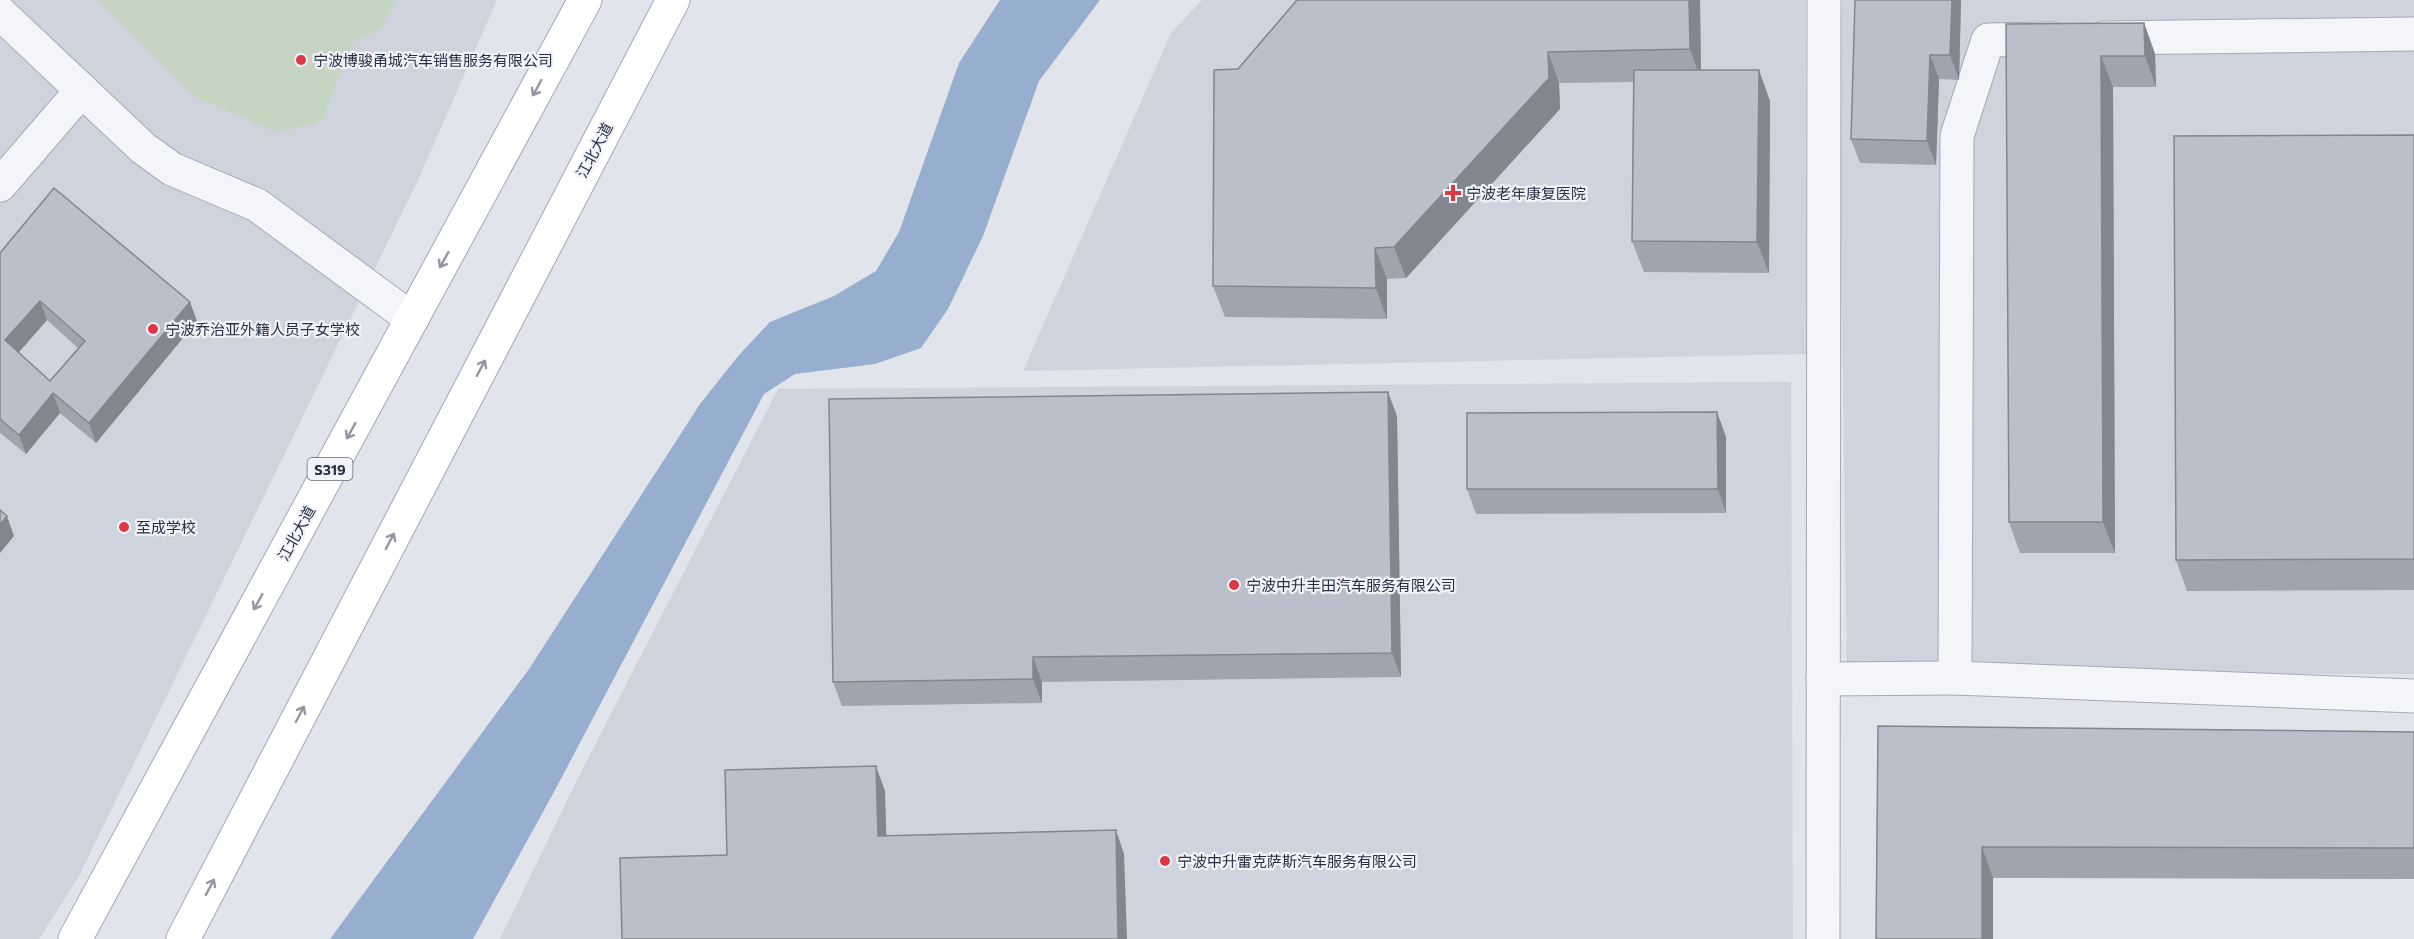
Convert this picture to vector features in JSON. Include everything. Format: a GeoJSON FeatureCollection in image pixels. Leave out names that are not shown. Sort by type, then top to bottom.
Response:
{"type":"FeatureCollection","features":[{"type":"Feature","properties":{"kind":"main road","name":"江北大道"},"geometry":{"type":"LineString","coordinates":[[75,939],[585,0]]}},
{"type":"Feature","properties":{"kind":"main road","name":"江北大道"},"geometry":{"type":"LineString","coordinates":[[183,939],[673,0]]}},
{"type":"Feature","properties":{"kind":"street"},"geometry":{"type":"LineString","coordinates":[[1823,939],[1824,0]]}},
{"type":"Feature","properties":{"kind":"street"},"geometry":{"type":"LineString","coordinates":[[0,13],[143,148],[172,169],[257,205],[412,319]]}},
{"type":"Feature","properties":{"kind":"street"},"geometry":{"type":"LineString","coordinates":[[1955,678],[1958,136],[1988,40],[2414,34]]}},
{"type":"Feature","properties":{"kind":"street"},"geometry":{"type":"LineString","coordinates":[[0,185],[82,90]]}},
{"type":"Feature","properties":{"kind":"street"},"geometry":{"type":"LineString","coordinates":[[1823,679],[1955,678],[2414,696]]}},
{"type":"Feature","properties":{"kind":"shaded area","name":"至成学校"},"geometry":{"type":"Polygon","coordinates":[[[0,0],[497,0],[419,178],[79,876],[39,939],[0,939],[0,0]]]}},
{"type":"Feature","properties":{"kind":"shaded area","name":"宁波老年康复医院"},"geometry":{"type":"Polygon","coordinates":[[[1202,0],[1806,0],[1806,354],[1023,371],[1171,33],[1202,0]]]}},
{"type":"Feature","properties":{"kind":"shaded area"},"geometry":{"type":"Polygon","coordinates":[[[1842,0],[2414,0],[2414,674],[1847,673],[1840,186],[1842,0]]]}},
{"type":"Feature","properties":{"kind":"shaded area","name":"宁波中升丰田汽车服务有限公司"},"geometry":{"type":"Polygon","coordinates":[[[1791,382],[1793,939],[500,939],[577,780],[778,389],[1791,382]]]}},
{"type":"Feature","properties":{"kind":"green space"},"geometry":{"type":"Polygon","coordinates":[[[98,0],[396,0],[382,28],[352,42],[321,122],[276,132],[194,96],[98,0]]]}},
{"type":"Feature","properties":{"kind":"water"},"geometry":{"type":"Polygon","coordinates":[[[1000,0],[1100,0],[1039,81],[983,236],[948,309],[921,348],[875,364],[795,374],[764,394],[554,792],[473,939],[330,939],[529,669],[700,404],[739,355],[770,322],[834,296],[876,271],[899,232],[959,63],[1000,0]]]}},
{"type":"Feature","properties":{"kind":"building"},"geometry":{"type":"Polygon","coordinates":[[[1297,0],[1689,0],[1690,49],[1548,52],[1549,78],[1394,247],[1375,248],[1376,288],[1213,286],[1214,70],[1238,69],[1297,0]]]}},
{"type":"Feature","properties":{"kind":"building"},"geometry":{"type":"Polygon","coordinates":[[[1855,0],[1952,0],[1950,55],[1930,55],[1927,141],[1851,139],[1855,0]]]}},
{"type":"Feature","properties":{"kind":"building"},"geometry":{"type":"Polygon","coordinates":[[[2144,23],[2145,56],[2101,56],[2103,522],[2009,522],[2006,24],[2144,23]]]}},
{"type":"Feature","properties":{"kind":"building"},"geometry":{"type":"Polygon","coordinates":[[[1634,70],[1759,70],[1757,242],[1632,241],[1634,70]]]}},
{"type":"Feature","properties":{"kind":"building"},"geometry":{"type":"Polygon","coordinates":[[[2414,135],[2414,559],[2176,560],[2174,136],[2414,135]]]}},
{"type":"Feature","properties":{"kind":"building"},"geometry":{"type":"Polygon","coordinates":[[[54,188],[190,302],[89,423],[53,393],[19,435],[0,419],[0,253],[54,188]],[[40,301],[5,340],[50,381],[85,341],[40,301]]]}},
{"type":"Feature","properties":{"kind":"building"},"geometry":{"type":"Polygon","coordinates":[[[1388,392],[1392,653],[1033,657],[1033,679],[833,682],[829,399],[1388,392]]]}},
{"type":"Feature","properties":{"kind":"building"},"geometry":{"type":"Polygon","coordinates":[[[1717,412],[1718,489],[1467,489],[1467,413],[1717,412]]]}},
{"type":"Feature","properties":{"kind":"building"},"geometry":{"type":"Polygon","coordinates":[[[0,510],[7,516],[0,525],[0,510]]]}},
{"type":"Feature","properties":{"kind":"building"},"geometry":{"type":"Polygon","coordinates":[[[1878,726],[2414,732],[2414,848],[1982,847],[1982,939],[1876,939],[1878,726]]]}},
{"type":"Feature","properties":{"kind":"building"},"geometry":{"type":"Polygon","coordinates":[[[876,766],[878,836],[1116,830],[1118,939],[622,939],[620,858],[727,855],[725,770],[876,766]]]}},
{"type":"Feature","properties":{"kind":"place","name":"宁波博骏甬城汽车销售服务有限公司"},"geometry":{"type":"Point","coordinates":[301,60]}},
{"type":"Feature","properties":{"kind":"place","name":"宁波老年康复医院"},"geometry":{"type":"Point","coordinates":[1453,193]}},
{"type":"Feature","properties":{"kind":"place","name":"宁波乔治亚外籍人员子女学校"},"geometry":{"type":"Point","coordinates":[153,329]}},
{"type":"Feature","properties":{"kind":"place","name":"至成学校"},"geometry":{"type":"Point","coordinates":[124,527]}},
{"type":"Feature","properties":{"kind":"place","name":"宁波中升丰田汽车服务有限公司"},"geometry":{"type":"Point","coordinates":[1234,585]}},
{"type":"Feature","properties":{"kind":"place","name":"宁波中升雷克萨斯汽车服务有限公司"},"geometry":{"type":"Point","coordinates":[1165,861]}}]}
